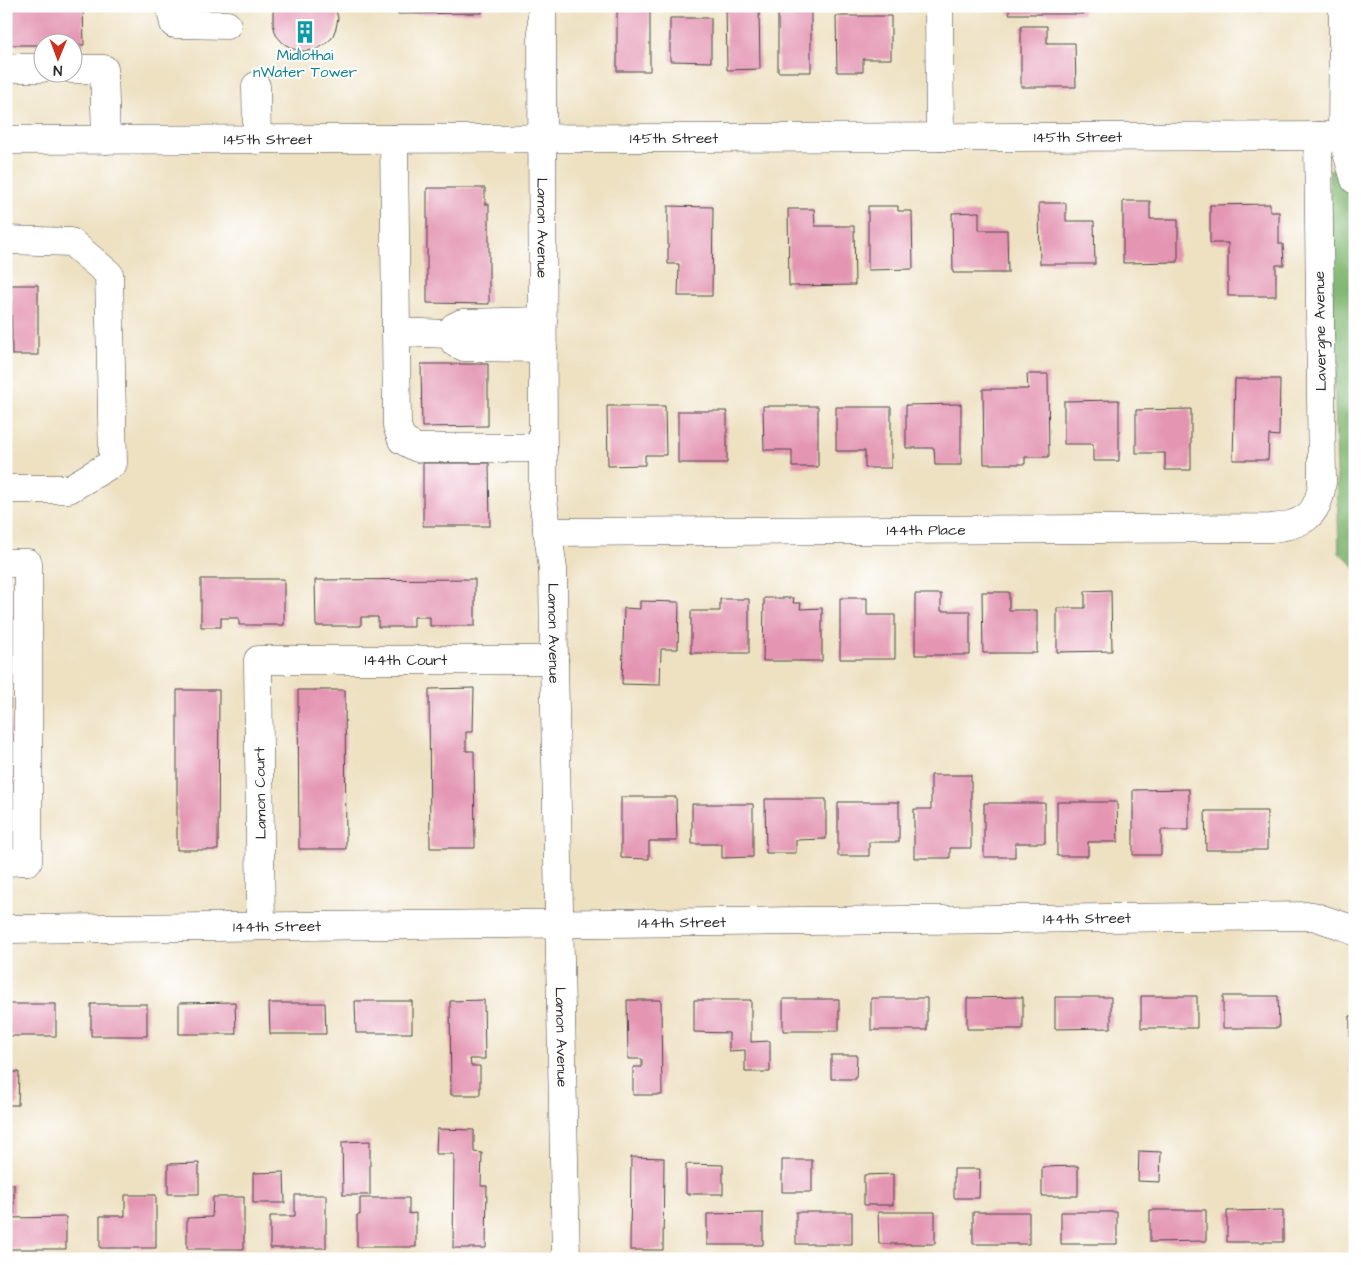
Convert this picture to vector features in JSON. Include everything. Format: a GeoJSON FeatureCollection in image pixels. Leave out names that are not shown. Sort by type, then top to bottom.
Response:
{"type":"FeatureCollection","features":[{"type":"Feature","properties":{"kind":"street"},"geometry":{"type":"LineString","coordinates":[[170,6],[174,24],[228,25]]}},
{"type":"Feature","properties":{"kind":"street","name":"Lamon Avenue"},"geometry":{"type":"LineString","coordinates":[[542,6],[543,500],[554,569],[554,660],[566,1259]]}},
{"type":"Feature","properties":{"kind":"street"},"geometry":{"type":"LineString","coordinates":[[939,6],[940,137]]}},
{"type":"Feature","properties":{"kind":"street","name":"Lavergne Avenue"},"geometry":{"type":"LineString","coordinates":[[1304,520],[1318,505],[1322,482],[1330,136],[1344,6]]}},
{"type":"Feature","properties":{"kind":"street"},"geometry":{"type":"LineString","coordinates":[[6,68],[32,68]]}},
{"type":"Feature","properties":{"kind":"street"},"geometry":{"type":"LineString","coordinates":[[82,69],[104,69],[106,140]]}},
{"type":"Feature","properties":{"kind":"street"},"geometry":{"type":"LineString","coordinates":[[256,86],[257,140]]}},
{"type":"Feature","properties":{"kind":"street"},"geometry":{"type":"LineString","coordinates":[[1330,136],[1355,180]]}},
{"type":"Feature","properties":{"kind":"street","name":"145th Street"},"geometry":{"type":"LineString","coordinates":[[6,140],[1330,136]]}},
{"type":"Feature","properties":{"kind":"street"},"geometry":{"type":"LineString","coordinates":[[394,139],[397,426],[402,440],[417,448],[543,448]]}},
{"type":"Feature","properties":{"kind":"street"},"geometry":{"type":"LineString","coordinates":[[6,240],[71,242],[110,274],[113,463],[69,489],[6,489]]}},
{"type":"Feature","properties":{"kind":"street"},"geometry":{"type":"LineString","coordinates":[[449,334],[454,327],[462,323],[543,321]]}},
{"type":"Feature","properties":{"kind":"street"},"geometry":{"type":"LineString","coordinates":[[396,332],[449,334]]}},
{"type":"Feature","properties":{"kind":"street"},"geometry":{"type":"LineString","coordinates":[[449,334],[455,343],[464,347],[543,348]]}},
{"type":"Feature","properties":{"kind":"street","name":"144th Place"},"geometry":{"type":"LineString","coordinates":[[547,532],[1271,528],[1283,527],[1304,520]]}},
{"type":"Feature","properties":{"kind":"street"},"geometry":{"type":"LineString","coordinates":[[6,563],[28,563],[28,862],[6,862]]}},
{"type":"Feature","properties":{"kind":"street","name":"144th Court"},"geometry":{"type":"LineString","coordinates":[[258,660],[554,660]]}},
{"type":"Feature","properties":{"kind":"street","name":"Lamon Court"},"geometry":{"type":"LineString","coordinates":[[258,660],[262,926]]}},
{"type":"Feature","properties":{"kind":"street","name":"144th Street"},"geometry":{"type":"LineString","coordinates":[[6,929],[1313,916],[1349,928],[1355,932]]}},
{"type":"Feature","properties":{"kind":"green space"},"geometry":{"type":"Polygon","coordinates":[[[1355,169],[1355,569],[1351,562],[1339,553],[1329,170],[1355,169]]]}},
{"type":"Feature","properties":{"kind":"building"},"geometry":{"type":"Polygon","coordinates":[[[6,6],[83,6],[84,45],[82,45],[82,32],[32,32],[32,45],[6,45],[6,6]]]}},
{"type":"Feature","properties":{"kind":"building","name":"Midlothai nWater Tower"},"geometry":{"type":"Polygon","coordinates":[[[275,6],[335,6],[338,18],[332,38],[315,50],[293,49],[283,43],[276,35],[273,24],[275,6]]]}},
{"type":"Feature","properties":{"kind":"building"},"geometry":{"type":"Polygon","coordinates":[[[397,6],[482,6],[482,13],[398,14],[397,6]]]}},
{"type":"Feature","properties":{"kind":"building"},"geometry":{"type":"Polygon","coordinates":[[[617,6],[650,6],[650,71],[617,71],[617,6]]]}},
{"type":"Feature","properties":{"kind":"building"},"geometry":{"type":"Polygon","coordinates":[[[726,6],[759,6],[760,69],[727,70],[726,6]]]}},
{"type":"Feature","properties":{"kind":"building"},"geometry":{"type":"Polygon","coordinates":[[[778,6],[811,6],[811,72],[778,72],[778,6]]]}},
{"type":"Feature","properties":{"kind":"building"},"geometry":{"type":"Polygon","coordinates":[[[1009,6],[1083,6],[1083,14],[1009,14],[1009,6]]]}},
{"type":"Feature","properties":{"kind":"building"},"geometry":{"type":"Polygon","coordinates":[[[1183,6],[1263,6],[1263,12],[1183,9],[1183,6]]]}},
{"type":"Feature","properties":{"kind":"building"},"geometry":{"type":"Polygon","coordinates":[[[836,16],[891,16],[891,59],[863,59],[863,72],[837,72],[836,16]]]}},
{"type":"Feature","properties":{"kind":"building"},"geometry":{"type":"Polygon","coordinates":[[[670,18],[711,18],[711,62],[670,61],[670,18]]]}},
{"type":"Feature","properties":{"kind":"building"},"geometry":{"type":"Polygon","coordinates":[[[1021,26],[1047,26],[1047,43],[1075,43],[1076,87],[1021,87],[1021,26]]]}},
{"type":"Feature","properties":{"kind":"building"},"geometry":{"type":"Polygon","coordinates":[[[427,188],[485,188],[485,204],[489,204],[489,304],[427,303],[427,188]]]}},
{"type":"Feature","properties":{"kind":"building"},"geometry":{"type":"Polygon","coordinates":[[[1123,201],[1150,201],[1150,219],[1178,219],[1178,262],[1123,263],[1123,201]]]}},
{"type":"Feature","properties":{"kind":"building"},"geometry":{"type":"Polygon","coordinates":[[[1039,203],[1066,203],[1066,221],[1094,221],[1095,264],[1040,264],[1039,203]]]}},
{"type":"Feature","properties":{"kind":"building"},"geometry":{"type":"Polygon","coordinates":[[[1270,204],[1270,212],[1279,212],[1279,244],[1283,244],[1284,265],[1276,265],[1276,296],[1228,296],[1228,243],[1210,243],[1210,205],[1270,204]]]}},
{"type":"Feature","properties":{"kind":"building"},"geometry":{"type":"Polygon","coordinates":[[[668,206],[713,207],[712,296],[678,296],[679,264],[668,264],[668,206]]]}},
{"type":"Feature","properties":{"kind":"building"},"geometry":{"type":"Polygon","coordinates":[[[868,206],[898,206],[898,211],[912,211],[913,269],[868,270],[868,206]]]}},
{"type":"Feature","properties":{"kind":"building"},"geometry":{"type":"Polygon","coordinates":[[[788,209],[814,209],[815,226],[854,226],[855,285],[789,286],[788,209]]]}},
{"type":"Feature","properties":{"kind":"building"},"geometry":{"type":"Polygon","coordinates":[[[979,212],[979,230],[1007,230],[1008,273],[953,273],[952,213],[979,212]]]}},
{"type":"Feature","properties":{"kind":"building"},"geometry":{"type":"Polygon","coordinates":[[[11,285],[38,285],[38,355],[12,355],[11,285]]]}},
{"type":"Feature","properties":{"kind":"building"},"geometry":{"type":"Polygon","coordinates":[[[421,364],[488,364],[488,426],[422,427],[421,364]]]}},
{"type":"Feature","properties":{"kind":"building"},"geometry":{"type":"Polygon","coordinates":[[[1027,374],[1048,374],[1049,457],[1025,457],[1025,464],[984,464],[983,389],[1028,389],[1027,374]]]}},
{"type":"Feature","properties":{"kind":"building"},"geometry":{"type":"Polygon","coordinates":[[[1235,379],[1280,379],[1279,436],[1269,435],[1268,460],[1233,460],[1235,379]]]}},
{"type":"Feature","properties":{"kind":"building"},"geometry":{"type":"Polygon","coordinates":[[[1119,400],[1119,461],[1093,461],[1093,444],[1064,444],[1064,401],[1119,400]]]}},
{"type":"Feature","properties":{"kind":"building"},"geometry":{"type":"Polygon","coordinates":[[[961,404],[961,465],[935,465],[934,448],[906,448],[906,405],[961,404]]]}},
{"type":"Feature","properties":{"kind":"building"},"geometry":{"type":"Polygon","coordinates":[[[607,406],[665,406],[666,455],[645,455],[645,465],[608,466],[607,406]]]}},
{"type":"Feature","properties":{"kind":"building"},"geometry":{"type":"Polygon","coordinates":[[[763,406],[818,406],[818,467],[792,467],[792,450],[764,450],[763,406]]]}},
{"type":"Feature","properties":{"kind":"building"},"geometry":{"type":"Polygon","coordinates":[[[836,407],[891,407],[891,468],[865,468],[865,451],[836,451],[836,407]]]}},
{"type":"Feature","properties":{"kind":"building"},"geometry":{"type":"Polygon","coordinates":[[[1191,409],[1191,470],[1165,470],[1165,453],[1136,453],[1136,410],[1191,409]]]}},
{"type":"Feature","properties":{"kind":"building"},"geometry":{"type":"Polygon","coordinates":[[[678,411],[727,411],[727,463],[678,463],[678,411]]]}},
{"type":"Feature","properties":{"kind":"building"},"geometry":{"type":"Polygon","coordinates":[[[423,463],[489,463],[490,526],[423,526],[423,463]]]}},
{"type":"Feature","properties":{"kind":"building"},"geometry":{"type":"Polygon","coordinates":[[[6,572],[9,572],[12,851],[6,851],[6,572]]]}},
{"type":"Feature","properties":{"kind":"building"},"geometry":{"type":"Polygon","coordinates":[[[201,579],[284,579],[284,625],[239,625],[239,618],[221,618],[221,627],[201,627],[201,579]]]}},
{"type":"Feature","properties":{"kind":"building"},"geometry":{"type":"Polygon","coordinates":[[[475,579],[475,626],[430,626],[430,617],[414,617],[414,627],[378,627],[378,617],[361,617],[361,626],[316,626],[315,580],[475,579]]]}},
{"type":"Feature","properties":{"kind":"building"},"geometry":{"type":"Polygon","coordinates":[[[1111,590],[1112,651],[1057,652],[1057,608],[1085,608],[1085,591],[1111,590]]]}},
{"type":"Feature","properties":{"kind":"building"},"geometry":{"type":"Polygon","coordinates":[[[982,592],[1009,592],[1009,610],[1037,610],[1037,653],[983,653],[982,592]]]}},
{"type":"Feature","properties":{"kind":"building"},"geometry":{"type":"Polygon","coordinates":[[[915,594],[941,594],[941,611],[970,611],[970,655],[915,655],[915,594]]]}},
{"type":"Feature","properties":{"kind":"building"},"geometry":{"type":"Polygon","coordinates":[[[764,598],[794,598],[793,603],[801,603],[800,609],[822,608],[822,661],[763,661],[764,598]]]}},
{"type":"Feature","properties":{"kind":"building"},"geometry":{"type":"Polygon","coordinates":[[[840,598],[867,598],[867,615],[895,615],[895,659],[840,659],[840,598]]]}},
{"type":"Feature","properties":{"kind":"building"},"geometry":{"type":"Polygon","coordinates":[[[720,599],[749,599],[749,653],[691,653],[691,611],[720,611],[720,599]]]}},
{"type":"Feature","properties":{"kind":"building"},"geometry":{"type":"Polygon","coordinates":[[[640,601],[679,602],[678,649],[661,649],[660,685],[622,684],[624,608],[640,609],[640,601]]]}},
{"type":"Feature","properties":{"kind":"building"},"geometry":{"type":"Polygon","coordinates":[[[474,688],[473,732],[466,732],[466,751],[474,751],[475,848],[430,848],[429,689],[474,688]]]}},
{"type":"Feature","properties":{"kind":"building"},"geometry":{"type":"Polygon","coordinates":[[[177,690],[219,690],[218,850],[177,850],[177,690]]]}},
{"type":"Feature","properties":{"kind":"building"},"geometry":{"type":"Polygon","coordinates":[[[298,690],[345,690],[346,849],[299,849],[298,690]]]}},
{"type":"Feature","properties":{"kind":"building"},"geometry":{"type":"Polygon","coordinates":[[[931,775],[971,775],[971,848],[950,848],[950,858],[914,858],[914,809],[931,809],[931,775]]]}},
{"type":"Feature","properties":{"kind":"building"},"geometry":{"type":"Polygon","coordinates":[[[1189,789],[1189,830],[1161,830],[1161,855],[1133,855],[1133,790],[1189,789]]]}},
{"type":"Feature","properties":{"kind":"building"},"geometry":{"type":"Polygon","coordinates":[[[621,797],[676,797],[677,841],[649,841],[649,859],[621,858],[621,797]]]}},
{"type":"Feature","properties":{"kind":"building"},"geometry":{"type":"Polygon","coordinates":[[[765,799],[826,799],[826,839],[796,840],[796,853],[766,853],[765,799]]]}},
{"type":"Feature","properties":{"kind":"building"},"geometry":{"type":"Polygon","coordinates":[[[838,802],[899,802],[899,842],[869,842],[869,856],[838,856],[838,802]]]}},
{"type":"Feature","properties":{"kind":"building"},"geometry":{"type":"Polygon","coordinates":[[[1057,802],[1117,802],[1118,842],[1088,842],[1088,856],[1057,856],[1057,802]]]}},
{"type":"Feature","properties":{"kind":"building"},"geometry":{"type":"Polygon","coordinates":[[[984,803],[1045,803],[1045,843],[1015,843],[1015,857],[984,857],[984,803]]]}},
{"type":"Feature","properties":{"kind":"building"},"geometry":{"type":"Polygon","coordinates":[[[692,804],[753,804],[753,857],[722,858],[722,844],[692,844],[692,804]]]}},
{"type":"Feature","properties":{"kind":"building"},"geometry":{"type":"Polygon","coordinates":[[[1205,811],[1267,811],[1267,850],[1206,850],[1205,811]]]}},
{"type":"Feature","properties":{"kind":"building"},"geometry":{"type":"Polygon","coordinates":[[[1141,996],[1197,996],[1197,1028],[1141,1028],[1141,996]]]}},
{"type":"Feature","properties":{"kind":"building"},"geometry":{"type":"Polygon","coordinates":[[[1223,996],[1278,996],[1279,1028],[1223,1028],[1223,996]]]}},
{"type":"Feature","properties":{"kind":"building"},"geometry":{"type":"Polygon","coordinates":[[[1023,997],[1023,1029],[967,1029],[967,998],[1023,997]]]}},
{"type":"Feature","properties":{"kind":"building"},"geometry":{"type":"Polygon","coordinates":[[[1055,997],[1111,997],[1111,1028],[1055,1029],[1055,997]]]}},
{"type":"Feature","properties":{"kind":"building"},"geometry":{"type":"Polygon","coordinates":[[[871,998],[927,998],[927,1030],[871,1030],[871,998]]]}},
{"type":"Feature","properties":{"kind":"building"},"geometry":{"type":"Polygon","coordinates":[[[783,999],[839,999],[839,1031],[783,1031],[783,999]]]}},
{"type":"Feature","properties":{"kind":"building"},"geometry":{"type":"Polygon","coordinates":[[[484,1000],[485,1059],[470,1059],[471,1066],[480,1066],[480,1095],[451,1095],[450,1001],[484,1000]]]}},
{"type":"Feature","properties":{"kind":"building"},"geometry":{"type":"Polygon","coordinates":[[[627,1000],[661,1000],[662,1095],[633,1095],[633,1067],[642,1067],[642,1059],[628,1059],[627,1000]]]}},
{"type":"Feature","properties":{"kind":"building"},"geometry":{"type":"Polygon","coordinates":[[[694,1000],[751,1000],[751,1042],[770,1041],[770,1072],[745,1072],[745,1050],[729,1051],[729,1033],[694,1032],[694,1000]]]}},
{"type":"Feature","properties":{"kind":"building"},"geometry":{"type":"Polygon","coordinates":[[[355,1001],[412,1001],[412,1033],[356,1033],[355,1001]]]}},
{"type":"Feature","properties":{"kind":"building"},"geometry":{"type":"Polygon","coordinates":[[[235,1002],[236,1034],[179,1034],[179,1003],[235,1002]]]}},
{"type":"Feature","properties":{"kind":"building"},"geometry":{"type":"Polygon","coordinates":[[[269,1003],[325,1003],[326,1034],[270,1034],[269,1003]]]}},
{"type":"Feature","properties":{"kind":"building"},"geometry":{"type":"Polygon","coordinates":[[[6,1004],[56,1004],[56,1036],[6,1036],[6,1004]]]}},
{"type":"Feature","properties":{"kind":"building"},"geometry":{"type":"Polygon","coordinates":[[[91,1004],[147,1004],[147,1036],[91,1036],[91,1004]]]}},
{"type":"Feature","properties":{"kind":"building"},"geometry":{"type":"Polygon","coordinates":[[[1350,1016],[1355,1016],[1355,1072],[1350,1072],[1350,1016]]]}},
{"type":"Feature","properties":{"kind":"building"},"geometry":{"type":"Polygon","coordinates":[[[831,1055],[857,1055],[856,1079],[831,1079],[831,1055]]]}},
{"type":"Feature","properties":{"kind":"building"},"geometry":{"type":"Polygon","coordinates":[[[6,1072],[19,1072],[18,1105],[6,1105],[6,1072]]]}},
{"type":"Feature","properties":{"kind":"building"},"geometry":{"type":"Polygon","coordinates":[[[437,1129],[474,1130],[474,1152],[482,1153],[481,1186],[487,1186],[486,1248],[453,1248],[454,1154],[436,1154],[437,1129]]]}},
{"type":"Feature","properties":{"kind":"building"},"geometry":{"type":"Polygon","coordinates":[[[370,1141],[370,1195],[343,1195],[342,1142],[370,1141]]]}},
{"type":"Feature","properties":{"kind":"building"},"geometry":{"type":"Polygon","coordinates":[[[1139,1151],[1161,1152],[1160,1182],[1138,1181],[1139,1151]]]}},
{"type":"Feature","properties":{"kind":"building"},"geometry":{"type":"Polygon","coordinates":[[[631,1157],[664,1158],[663,1250],[630,1250],[631,1157]]]}},
{"type":"Feature","properties":{"kind":"building"},"geometry":{"type":"Polygon","coordinates":[[[782,1160],[812,1160],[812,1192],[782,1192],[782,1160]]]}},
{"type":"Feature","properties":{"kind":"building"},"geometry":{"type":"Polygon","coordinates":[[[199,1163],[199,1194],[168,1194],[168,1164],[199,1163]]]}},
{"type":"Feature","properties":{"kind":"building"},"geometry":{"type":"Polygon","coordinates":[[[686,1164],[723,1165],[723,1194],[686,1194],[686,1164]]]}},
{"type":"Feature","properties":{"kind":"building"},"geometry":{"type":"Polygon","coordinates":[[[1078,1166],[1078,1196],[1042,1196],[1042,1167],[1078,1166]]]}},
{"type":"Feature","properties":{"kind":"building"},"geometry":{"type":"Polygon","coordinates":[[[954,1169],[980,1169],[979,1198],[954,1198],[954,1169]]]}},
{"type":"Feature","properties":{"kind":"building"},"geometry":{"type":"Polygon","coordinates":[[[284,1172],[285,1203],[253,1203],[253,1173],[284,1172]]]}},
{"type":"Feature","properties":{"kind":"building"},"geometry":{"type":"Polygon","coordinates":[[[893,1174],[893,1205],[864,1205],[864,1175],[893,1174]]]}},
{"type":"Feature","properties":{"kind":"building"},"geometry":{"type":"Polygon","coordinates":[[[14,1184],[14,1214],[6,1214],[6,1185],[14,1184]]]}},
{"type":"Feature","properties":{"kind":"building"},"geometry":{"type":"Polygon","coordinates":[[[125,1195],[156,1195],[156,1248],[100,1248],[100,1216],[125,1216],[125,1195]]]}},
{"type":"Feature","properties":{"kind":"building"},"geometry":{"type":"Polygon","coordinates":[[[295,1195],[326,1195],[326,1248],[270,1248],[270,1216],[295,1216],[295,1195]]]}},
{"type":"Feature","properties":{"kind":"building"},"geometry":{"type":"Polygon","coordinates":[[[213,1197],[244,1197],[244,1249],[187,1249],[187,1218],[212,1217],[213,1197]]]}},
{"type":"Feature","properties":{"kind":"building"},"geometry":{"type":"Polygon","coordinates":[[[360,1198],[409,1198],[409,1214],[416,1213],[416,1247],[357,1247],[357,1215],[360,1215],[360,1198]]]}},
{"type":"Feature","properties":{"kind":"building"},"geometry":{"type":"Polygon","coordinates":[[[1150,1210],[1206,1210],[1206,1241],[1150,1242],[1150,1210]]]}},
{"type":"Feature","properties":{"kind":"building"},"geometry":{"type":"Polygon","coordinates":[[[1283,1210],[1283,1242],[1227,1242],[1227,1211],[1283,1210]]]}},
{"type":"Feature","properties":{"kind":"building"},"geometry":{"type":"Polygon","coordinates":[[[796,1212],[852,1212],[852,1244],[796,1244],[796,1212]]]}},
{"type":"Feature","properties":{"kind":"building"},"geometry":{"type":"Polygon","coordinates":[[[878,1212],[935,1212],[935,1244],[879,1244],[878,1212]]]}},
{"type":"Feature","properties":{"kind":"building"},"geometry":{"type":"Polygon","coordinates":[[[973,1212],[1029,1212],[1029,1244],[973,1244],[973,1212]]]}},
{"type":"Feature","properties":{"kind":"building"},"geometry":{"type":"Polygon","coordinates":[[[1061,1212],[1117,1212],[1117,1244],[1061,1244],[1061,1212]]]}},
{"type":"Feature","properties":{"kind":"building"},"geometry":{"type":"Polygon","coordinates":[[[763,1213],[763,1245],[707,1245],[707,1214],[763,1213]]]}},
{"type":"Feature","properties":{"kind":"building"},"geometry":{"type":"Polygon","coordinates":[[[66,1217],[66,1249],[9,1249],[9,1218],[66,1217]]]}},
{"type":"Feature","properties":{"kind":"place","name":"Midlothai nWater Tower"},"geometry":{"type":"Point","coordinates":[305,32]}}]}
